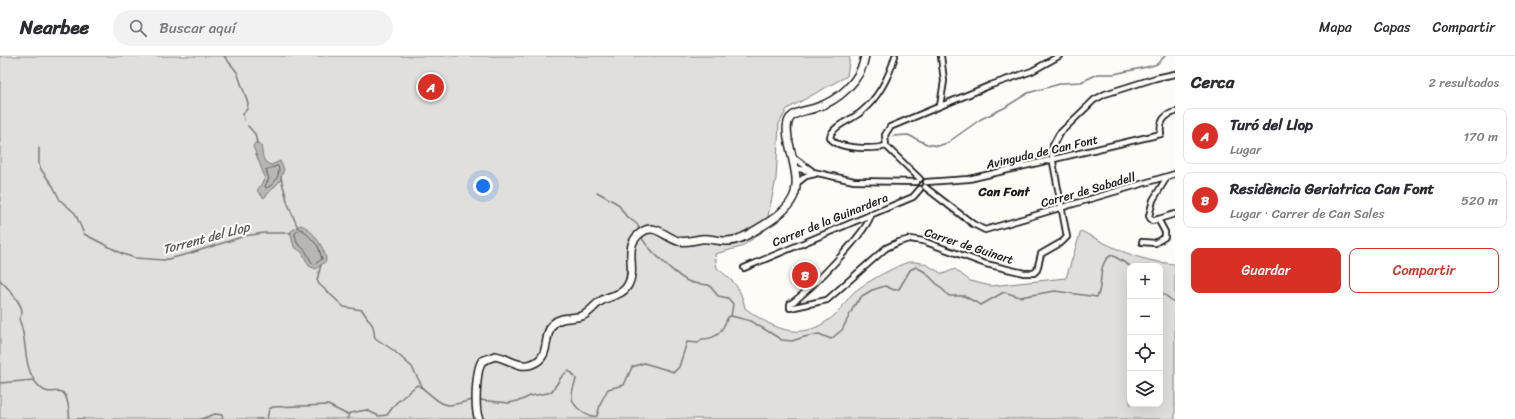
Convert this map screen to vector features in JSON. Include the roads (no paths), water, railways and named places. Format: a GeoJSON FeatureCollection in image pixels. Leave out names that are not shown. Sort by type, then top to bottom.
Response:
{"type":"FeatureCollection","features":[{"type":"Feature","properties":{"kind":"street"},"geometry":{"type":"LineString","coordinates":[[478,417],[478,369],[485,359],[495,356],[522,366],[537,362],[544,355],[550,329],[556,321],[585,315],[600,302],[622,292],[630,279],[630,250],[636,237],[642,232],[650,229],[658,230],[682,242],[702,239],[734,241],[754,231],[785,211],[793,197],[797,183],[787,131],[789,119],[798,113],[826,104],[842,94],[858,75],[864,56]]}},
{"type":"Feature","properties":{"kind":"street"},"geometry":{"type":"LineString","coordinates":[[886,146],[846,146],[833,141],[830,137],[833,131],[856,116],[871,102],[885,82],[894,56]]}},
{"type":"Feature","properties":{"kind":"street"},"geometry":{"type":"LineString","coordinates":[[940,106],[944,82],[941,56]]}},
{"type":"Feature","properties":{"kind":"street"},"geometry":{"type":"LineString","coordinates":[[918,181],[886,146],[885,135],[890,127],[991,85],[1032,72],[1059,56]]}},
{"type":"Feature","properties":{"kind":"street"},"geometry":{"type":"LineString","coordinates":[[1052,160],[1053,145],[1059,134],[1094,100],[1105,94],[1156,78],[1175,74],[1175,70]]}},
{"type":"Feature","properties":{"kind":"street","name":"Avinguda de Can Font"},"geometry":{"type":"LineString","coordinates":[[926,182],[969,179],[1161,134],[1160,126],[1163,119],[1168,114],[1175,112]]}},
{"type":"Feature","properties":{"kind":"street"},"geometry":{"type":"LineString","coordinates":[[792,157],[806,168],[818,174]]}},
{"type":"Feature","properties":{"kind":"street","name":"Carrer de Guinart"},"geometry":{"type":"LineString","coordinates":[[871,214],[867,224],[849,246],[822,275],[790,304],[790,308],[827,300],[886,248],[910,239],[923,241],[986,264],[1024,273],[1034,273],[1037,270],[1041,254],[1062,242],[1067,236],[1052,160]]}},
{"type":"Feature","properties":{"kind":"street"},"geometry":{"type":"LineString","coordinates":[[795,168],[854,181],[918,181],[926,182],[925,188],[920,189],[917,187],[918,181]]}},
{"type":"Feature","properties":{"kind":"street"},"geometry":{"type":"LineString","coordinates":[[797,183],[806,176],[818,174]]}},
{"type":"Feature","properties":{"kind":"street","name":"Carrer de Sabadell"},"geometry":{"type":"LineString","coordinates":[[925,188],[982,230],[991,229],[1175,174]]}},
{"type":"Feature","properties":{"kind":"street"},"geometry":{"type":"LineString","coordinates":[[1167,177],[1149,211],[1150,219],[1152,221],[1175,214]]}},
{"type":"Feature","properties":{"kind":"street","name":"Carrer de la Guinardera"},"geometry":{"type":"LineString","coordinates":[[744,268],[914,197],[920,189]]}},
{"type":"Feature","properties":{"kind":"street"},"geometry":{"type":"LineString","coordinates":[[1142,242],[1155,243],[1165,237],[1165,232],[1158,219]]}},
{"type":"Feature","properties":{"kind":"water"},"geometry":{"type":"Polygon","coordinates":[[[256,142],[261,145],[264,160],[268,164],[271,165],[280,161],[284,169],[280,181],[264,198],[257,191],[265,178],[253,146],[256,142]]]}},
{"type":"Feature","properties":{"kind":"water"},"geometry":{"type":"Polygon","coordinates":[[[300,225],[314,234],[324,251],[326,261],[316,269],[309,266],[302,252],[294,247],[290,232],[300,225]]]}},
{"type":"Feature","properties":{"kind":"waterway"},"geometry":{"type":"LineString","coordinates":[[224,56],[237,72],[248,103],[247,109],[243,114],[244,120]]}},
{"type":"Feature","properties":{"kind":"waterway"},"geometry":{"type":"LineString","coordinates":[[893,136],[908,135],[927,144],[938,146],[947,143],[981,119],[1004,108],[1028,93],[1063,83],[1081,82],[1098,74],[1114,74],[1151,66],[1157,64],[1165,56]]}},
{"type":"Feature","properties":{"kind":"waterway"},"geometry":{"type":"LineString","coordinates":[[248,126],[255,134],[257,143]]}},
{"type":"Feature","properties":{"kind":"waterway","name":"Torrent del Llop"},"geometry":{"type":"LineString","coordinates":[[39,148],[39,165],[42,171],[53,186],[60,200],[75,213],[84,234],[123,254],[135,258],[164,260],[245,236],[264,233],[291,233]]}},
{"type":"Feature","properties":{"kind":"waterway"},"geometry":{"type":"LineString","coordinates":[[281,178],[288,204],[298,228]]}},
{"type":"Feature","properties":{"kind":"waterway"},"geometry":{"type":"LineString","coordinates":[[597,192],[618,204],[626,216],[637,224],[640,231]]}},
{"type":"Feature","properties":{"kind":"waterway"},"geometry":{"type":"LineString","coordinates":[[641,236],[655,254],[678,275],[690,282],[709,285],[718,296],[728,298],[733,304],[731,316],[751,321],[782,340],[792,341],[819,334],[831,339],[842,330],[854,306],[862,296],[872,290],[885,286],[894,290],[899,289],[910,270],[916,267],[925,272],[949,296],[964,296],[981,305],[1004,292],[1020,297],[1055,291],[1097,297],[1100,287],[1102,268],[1107,258],[1112,255],[1127,264]]}},
{"type":"Feature","properties":{"kind":"waterway","name":"Torrent del Llop"},"geometry":{"type":"LineString","coordinates":[[321,265],[317,280],[319,284],[344,307],[362,310],[373,326],[375,338],[393,350],[412,367],[423,388]]}},
{"type":"Feature","properties":{"kind":"waterway"},"geometry":{"type":"LineString","coordinates":[[0,280],[14,295],[22,309],[19,319],[24,335],[27,361],[32,377],[44,390],[51,392],[59,391],[64,394],[68,405],[69,419]]}},
{"type":"Feature","properties":{"kind":"waterway"},"geometry":{"type":"LineString","coordinates":[[1163,293],[1175,303]]}},
{"type":"Feature","properties":{"kind":"waterway"},"geometry":{"type":"LineString","coordinates":[[479,400],[509,403],[522,400],[530,396],[548,393],[552,391],[562,376],[568,371],[572,373],[576,379],[572,393],[574,403],[584,413],[597,416],[601,402],[608,389],[624,385],[632,367],[644,363],[674,372],[679,367],[687,342],[698,343],[702,339],[716,336],[724,326],[728,317],[731,316]]}},
{"type":"Feature","properties":{"kind":"waterway"},"geometry":{"type":"LineString","coordinates":[[0,383],[34,380]]}},
{"type":"Feature","properties":{"kind":"waterway"},"geometry":{"type":"LineString","coordinates":[[267,419],[269,409],[273,407],[328,405],[346,414],[366,410],[379,416],[387,415],[396,403],[417,385],[441,403],[452,405],[474,400]]}},
{"type":"Feature","properties":{"kind":"waterway"},"geometry":{"type":"LineString","coordinates":[[201,419],[215,414],[222,415],[223,419]]}},
{"type":"Feature","properties":{"kind":"waterway"},"geometry":{"type":"LineString","coordinates":[[347,419],[349,414]]}},
{"type":"Feature","properties":{"kind":"waterway"},"geometry":{"type":"LineString","coordinates":[[78,419],[84,419]]}},
{"type":"Feature","properties":{"kind":"waterway"},"geometry":{"type":"LineString","coordinates":[[256,419],[262,419]]}},
{"type":"Feature","properties":{"kind":"place","name":"Turó del Llop"},"geometry":{"type":"Point","coordinates":[431,87]}},
{"type":"Feature","properties":{"kind":"place","name":"Residència Geriatrica Can Font"},"geometry":{"type":"Point","coordinates":[805,275]}},
{"type":"Feature","properties":{"kind":"district","name":"Can Font"},"geometry":{"type":"Point","coordinates":[1004,191]}}]}
